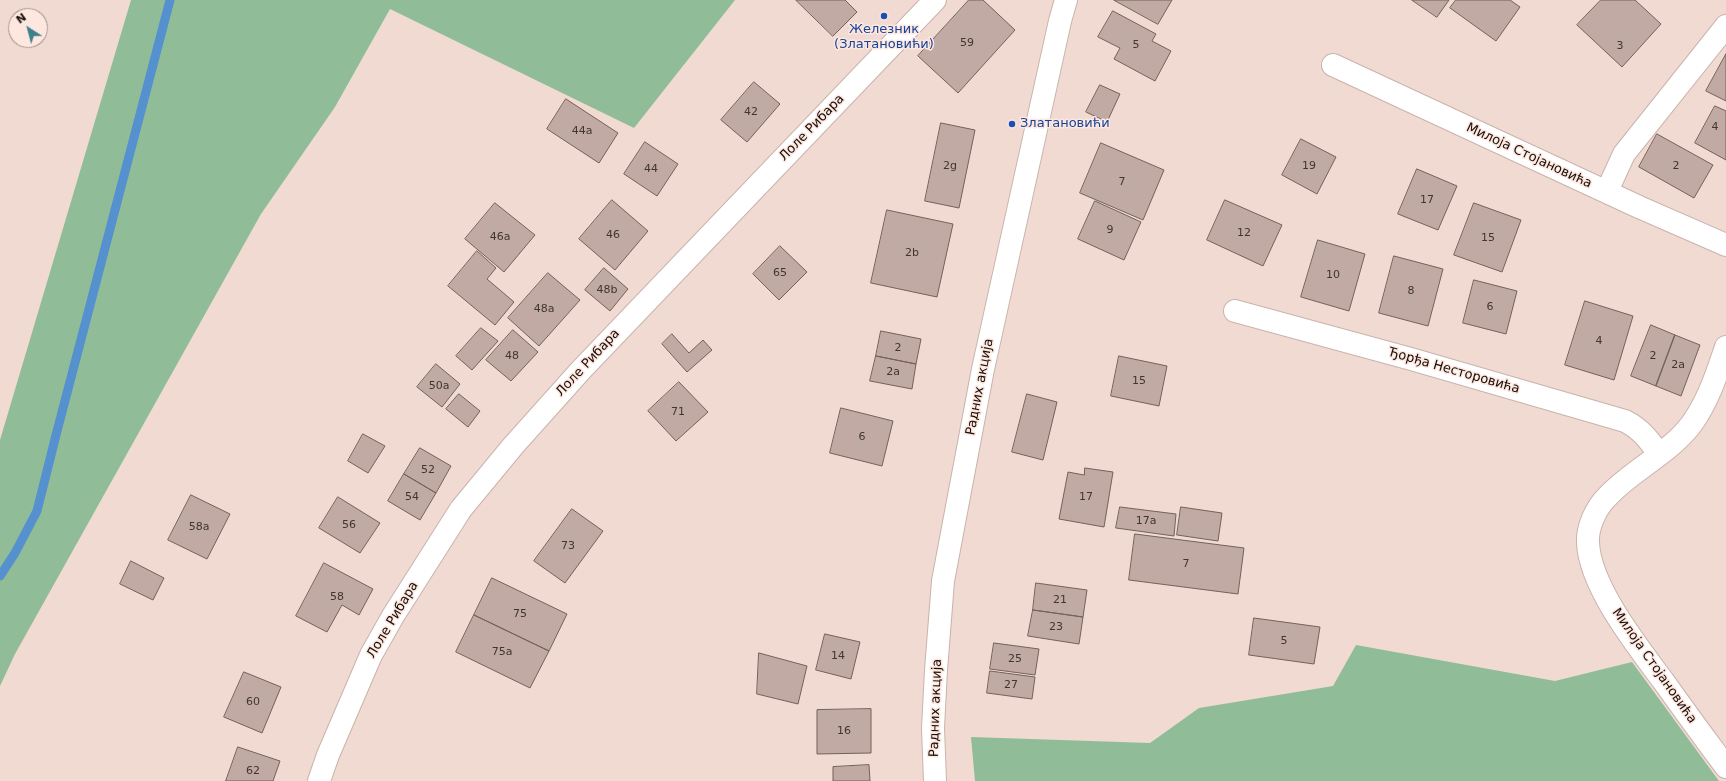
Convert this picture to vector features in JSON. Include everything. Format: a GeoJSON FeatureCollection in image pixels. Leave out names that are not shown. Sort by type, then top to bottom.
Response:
{"type":"FeatureCollection","features":[{"type":"Feature","properties":{"kind":"main road","name":"Лоле Рибара"},"geometry":{"type":"LineString","coordinates":[[319,781],[328,755],[371,655],[393,616],[462,509],[514,446],[581,370],[935,0]]}},
{"type":"Feature","properties":{"kind":"main road"},"geometry":{"type":"LineString","coordinates":[[1053,0],[1060,21]]}},
{"type":"Feature","properties":{"kind":"main road","name":"Радних акција"},"geometry":{"type":"LineString","coordinates":[[935,781],[933,728],[943,581],[983,369],[1060,21],[1066,0]]}},
{"type":"Feature","properties":{"kind":"main road"},"geometry":{"type":"LineString","coordinates":[[1607,191],[1624,154],[1726,26]]}},
{"type":"Feature","properties":{"kind":"main road","name":"Милоја Стојановића"},"geometry":{"type":"LineString","coordinates":[[1333,65],[1726,245]]}},
{"type":"Feature","properties":{"kind":"main road","name":"Ђорђа Несторовића"},"geometry":{"type":"LineString","coordinates":[[1235,311],[1411,358],[1625,421],[1636,426],[1645,435],[1659,454]]}},
{"type":"Feature","properties":{"kind":"main road","name":"Милоја Стојановића"},"geometry":{"type":"LineString","coordinates":[[1726,347],[1703,407],[1685,432],[1659,454],[1624,480],[1606,498],[1596,511],[1590,526],[1588,542],[1590,556],[1596,575],[1613,609],[1629,634],[1726,767]]}},
{"type":"Feature","properties":{"kind":"green space"},"geometry":{"type":"Polygon","coordinates":[[[131,0],[735,0],[634,128],[390,9],[335,107],[261,214],[15,654],[0,686],[0,440],[131,0]]]}},
{"type":"Feature","properties":{"kind":"green space"},"geometry":{"type":"Polygon","coordinates":[[[1356,645],[1555,681],[1632,662],[1719,781],[975,781],[971,737],[1150,743],[1199,708],[1333,686],[1356,645]]]}},
{"type":"Feature","properties":{"kind":"building"},"geometry":{"type":"Polygon","coordinates":[[[796,0],[845,0],[857,12],[833,36],[796,0]]]}},
{"type":"Feature","properties":{"kind":"building"},"geometry":{"type":"Polygon","coordinates":[[[969,0],[983,0],[1015,30],[958,93],[918,56],[969,0]]]}},
{"type":"Feature","properties":{"kind":"building"},"geometry":{"type":"Polygon","coordinates":[[[1114,0],[1172,0],[1158,24],[1114,0]]]}},
{"type":"Feature","properties":{"kind":"building"},"geometry":{"type":"Polygon","coordinates":[[[1412,0],[1449,0],[1437,17],[1412,0]]]}},
{"type":"Feature","properties":{"kind":"building"},"geometry":{"type":"Polygon","coordinates":[[[1456,0],[1510,0],[1520,7],[1496,41],[1450,8],[1456,0]]]}},
{"type":"Feature","properties":{"kind":"building"},"geometry":{"type":"Polygon","coordinates":[[[1601,0],[1635,0],[1661,24],[1622,67],[1577,25],[1601,0]]]}},
{"type":"Feature","properties":{"kind":"building"},"geometry":{"type":"Polygon","coordinates":[[[1113,11],[1156,34],[1152,41],[1171,51],[1155,81],[1114,59],[1120,48],[1098,37],[1113,11]]]}},
{"type":"Feature","properties":{"kind":"building"},"geometry":{"type":"Polygon","coordinates":[[[1726,54],[1726,101],[1706,91],[1726,54]]]}},
{"type":"Feature","properties":{"kind":"building"},"geometry":{"type":"Polygon","coordinates":[[[754,82],[780,104],[747,142],[721,120],[754,82]]]}},
{"type":"Feature","properties":{"kind":"building"},"geometry":{"type":"Polygon","coordinates":[[[1100,85],[1120,94],[1107,122],[1086,112],[1100,85]]]}},
{"type":"Feature","properties":{"kind":"building"},"geometry":{"type":"Polygon","coordinates":[[[566,99],[618,133],[599,163],[547,129],[566,99]]]}},
{"type":"Feature","properties":{"kind":"building"},"geometry":{"type":"Polygon","coordinates":[[[1715,106],[1726,111],[1726,160],[1695,143],[1715,106]]]}},
{"type":"Feature","properties":{"kind":"building"},"geometry":{"type":"Polygon","coordinates":[[[941,123],[975,130],[959,208],[925,201],[941,123]]]}},
{"type":"Feature","properties":{"kind":"building"},"geometry":{"type":"Polygon","coordinates":[[[1657,134],[1713,165],[1694,198],[1639,167],[1657,134]]]}},
{"type":"Feature","properties":{"kind":"building"},"geometry":{"type":"Polygon","coordinates":[[[1301,139],[1336,157],[1317,194],[1282,175],[1301,139]]]}},
{"type":"Feature","properties":{"kind":"building"},"geometry":{"type":"Polygon","coordinates":[[[645,142],[678,164],[657,196],[624,174],[645,142]]]}},
{"type":"Feature","properties":{"kind":"building"},"geometry":{"type":"Polygon","coordinates":[[[1101,143],[1164,170],[1143,220],[1080,193],[1101,143]]]}},
{"type":"Feature","properties":{"kind":"building"},"geometry":{"type":"Polygon","coordinates":[[[1417,169],[1457,186],[1438,230],[1398,214],[1417,169]]]}},
{"type":"Feature","properties":{"kind":"building"},"geometry":{"type":"Polygon","coordinates":[[[612,200],[648,231],[615,270],[579,239],[612,200]]]}},
{"type":"Feature","properties":{"kind":"building"},"geometry":{"type":"Polygon","coordinates":[[[1225,200],[1282,225],[1263,266],[1207,240],[1225,200]]]}},
{"type":"Feature","properties":{"kind":"building"},"geometry":{"type":"Polygon","coordinates":[[[1095,201],[1141,222],[1124,260],[1078,239],[1095,201]]]}},
{"type":"Feature","properties":{"kind":"building"},"geometry":{"type":"Polygon","coordinates":[[[495,203],[535,235],[504,272],[465,239],[495,203]]]}},
{"type":"Feature","properties":{"kind":"building"},"geometry":{"type":"Polygon","coordinates":[[[1474,203],[1521,220],[1502,272],[1454,255],[1474,203]]]}},
{"type":"Feature","properties":{"kind":"building"},"geometry":{"type":"Polygon","coordinates":[[[887,210],[953,224],[937,297],[871,283],[887,210]]]}},
{"type":"Feature","properties":{"kind":"building"},"geometry":{"type":"Polygon","coordinates":[[[1318,240],[1365,254],[1349,311],[1301,297],[1318,240]]]}},
{"type":"Feature","properties":{"kind":"building"},"geometry":{"type":"Polygon","coordinates":[[[780,246],[807,272],[779,300],[753,274],[780,246]]]}},
{"type":"Feature","properties":{"kind":"building"},"geometry":{"type":"Polygon","coordinates":[[[477,251],[496,268],[487,279],[514,302],[495,325],[448,286],[477,251]]]}},
{"type":"Feature","properties":{"kind":"building"},"geometry":{"type":"Polygon","coordinates":[[[1394,256],[1443,269],[1428,326],[1379,313],[1394,256]]]}},
{"type":"Feature","properties":{"kind":"building"},"geometry":{"type":"Polygon","coordinates":[[[604,268],[628,289],[610,311],[585,290],[604,268]]]}},
{"type":"Feature","properties":{"kind":"building"},"geometry":{"type":"Polygon","coordinates":[[[548,273],[580,300],[539,346],[508,318],[548,273]]]}},
{"type":"Feature","properties":{"kind":"building"},"geometry":{"type":"Polygon","coordinates":[[[1474,280],[1517,291],[1506,334],[1463,323],[1474,280]]]}},
{"type":"Feature","properties":{"kind":"building"},"geometry":{"type":"Polygon","coordinates":[[[1585,301],[1633,316],[1614,380],[1565,365],[1585,301]]]}},
{"type":"Feature","properties":{"kind":"building"},"geometry":{"type":"Polygon","coordinates":[[[1651,325],[1675,335],[1656,386],[1631,376],[1651,325]]]}},
{"type":"Feature","properties":{"kind":"building"},"geometry":{"type":"Polygon","coordinates":[[[481,328],[498,341],[472,370],[456,356],[481,328]]]}},
{"type":"Feature","properties":{"kind":"building"},"geometry":{"type":"Polygon","coordinates":[[[513,330],[538,352],[511,381],[486,360],[513,330]]]}},
{"type":"Feature","properties":{"kind":"building"},"geometry":{"type":"Polygon","coordinates":[[[881,331],[921,339],[916,364],[876,356],[881,331]]]}},
{"type":"Feature","properties":{"kind":"building"},"geometry":{"type":"Polygon","coordinates":[[[672,334],[689,353],[703,340],[712,350],[687,372],[662,344],[672,334]]]}},
{"type":"Feature","properties":{"kind":"building"},"geometry":{"type":"Polygon","coordinates":[[[1675,335],[1700,345],[1681,396],[1656,386],[1675,335]]]}},
{"type":"Feature","properties":{"kind":"building"},"geometry":{"type":"Polygon","coordinates":[[[876,356],[916,364],[912,389],[870,381],[876,356]]]}},
{"type":"Feature","properties":{"kind":"building"},"geometry":{"type":"Polygon","coordinates":[[[1119,356],[1167,366],[1159,406],[1111,396],[1119,356]]]}},
{"type":"Feature","properties":{"kind":"building"},"geometry":{"type":"Polygon","coordinates":[[[436,364],[460,384],[442,407],[417,387],[436,364]]]}},
{"type":"Feature","properties":{"kind":"building"},"geometry":{"type":"Polygon","coordinates":[[[679,382],[708,412],[676,441],[648,411],[679,382]]]}},
{"type":"Feature","properties":{"kind":"building"},"geometry":{"type":"Polygon","coordinates":[[[459,394],[480,411],[468,427],[446,409],[459,394]]]}},
{"type":"Feature","properties":{"kind":"building"},"geometry":{"type":"Polygon","coordinates":[[[1027,394],[1057,402],[1043,460],[1012,452],[1027,394]]]}},
{"type":"Feature","properties":{"kind":"building"},"geometry":{"type":"Polygon","coordinates":[[[841,408],[893,421],[882,466],[830,453],[841,408]]]}},
{"type":"Feature","properties":{"kind":"building"},"geometry":{"type":"Polygon","coordinates":[[[363,434],[385,446],[368,473],[348,461],[363,434]]]}},
{"type":"Feature","properties":{"kind":"building"},"geometry":{"type":"Polygon","coordinates":[[[420,448],[451,466],[436,493],[404,474],[420,448]]]}},
{"type":"Feature","properties":{"kind":"building"},"geometry":{"type":"Polygon","coordinates":[[[1085,468],[1113,472],[1104,527],[1059,519],[1068,472],[1084,475],[1085,468]]]}},
{"type":"Feature","properties":{"kind":"building"},"geometry":{"type":"Polygon","coordinates":[[[404,474],[436,493],[420,520],[388,501],[404,474]]]}},
{"type":"Feature","properties":{"kind":"building"},"geometry":{"type":"Polygon","coordinates":[[[191,495],[230,514],[207,559],[168,540],[191,495]]]}},
{"type":"Feature","properties":{"kind":"building"},"geometry":{"type":"Polygon","coordinates":[[[338,497],[380,523],[360,553],[319,528],[338,497]]]}},
{"type":"Feature","properties":{"kind":"building"},"geometry":{"type":"Polygon","coordinates":[[[1120,507],[1176,514],[1174,536],[1116,528],[1120,507]]]}},
{"type":"Feature","properties":{"kind":"building"},"geometry":{"type":"Polygon","coordinates":[[[1181,507],[1222,513],[1218,541],[1177,535],[1181,507]]]}},
{"type":"Feature","properties":{"kind":"building"},"geometry":{"type":"Polygon","coordinates":[[[572,509],[603,531],[565,583],[534,561],[572,509]]]}},
{"type":"Feature","properties":{"kind":"building"},"geometry":{"type":"Polygon","coordinates":[[[1135,534],[1244,548],[1238,594],[1129,580],[1135,534]]]}},
{"type":"Feature","properties":{"kind":"building"},"geometry":{"type":"Polygon","coordinates":[[[131,561],[164,578],[153,600],[120,584],[131,561]]]}},
{"type":"Feature","properties":{"kind":"building"},"geometry":{"type":"Polygon","coordinates":[[[324,563],[373,589],[359,615],[342,605],[327,632],[296,616],[324,563]]]}},
{"type":"Feature","properties":{"kind":"building"},"geometry":{"type":"Polygon","coordinates":[[[492,578],[567,614],[549,651],[474,615],[492,578]]]}},
{"type":"Feature","properties":{"kind":"building"},"geometry":{"type":"Polygon","coordinates":[[[1036,583],[1087,590],[1083,617],[1033,610],[1036,583]]]}},
{"type":"Feature","properties":{"kind":"building"},"geometry":{"type":"Polygon","coordinates":[[[1033,610],[1083,617],[1079,644],[1028,636],[1033,610]]]}},
{"type":"Feature","properties":{"kind":"building"},"geometry":{"type":"Polygon","coordinates":[[[474,615],[549,651],[530,688],[456,652],[474,615]]]}},
{"type":"Feature","properties":{"kind":"building"},"geometry":{"type":"Polygon","coordinates":[[[1254,618],[1320,627],[1314,664],[1249,655],[1254,618]]]}},
{"type":"Feature","properties":{"kind":"building"},"geometry":{"type":"Polygon","coordinates":[[[825,634],[860,642],[851,679],[816,670],[825,634]]]}},
{"type":"Feature","properties":{"kind":"building"},"geometry":{"type":"Polygon","coordinates":[[[994,643],[1039,649],[1035,675],[990,669],[994,643]]]}},
{"type":"Feature","properties":{"kind":"building"},"geometry":{"type":"Polygon","coordinates":[[[759,653],[807,666],[798,704],[757,694],[759,653]]]}},
{"type":"Feature","properties":{"kind":"building"},"geometry":{"type":"Polygon","coordinates":[[[990,671],[1035,677],[1032,699],[987,693],[990,671]]]}},
{"type":"Feature","properties":{"kind":"building"},"geometry":{"type":"Polygon","coordinates":[[[244,672],[281,687],[262,733],[224,717],[244,672]]]}},
{"type":"Feature","properties":{"kind":"building"},"geometry":{"type":"Polygon","coordinates":[[[871,709],[871,753],[817,754],[817,710],[871,709]]]}},
{"type":"Feature","properties":{"kind":"building"},"geometry":{"type":"Polygon","coordinates":[[[238,747],[280,761],[273,781],[226,781],[238,747]]]}},
{"type":"Feature","properties":{"kind":"building"},"geometry":{"type":"Polygon","coordinates":[[[869,765],[870,781],[833,781],[833,767],[869,765]]]}},
{"type":"Feature","properties":{"kind":"waterway"},"geometry":{"type":"LineString","coordinates":[[0,576],[15,553],[37,511],[170,0]]}},
{"type":"Feature","properties":{"kind":"place","name":"Железник (Златановићи)"},"geometry":{"type":"Point","coordinates":[884,16]}},
{"type":"Feature","properties":{"kind":"place","name":"Златановићи"},"geometry":{"type":"Point","coordinates":[1012,124]}}]}
